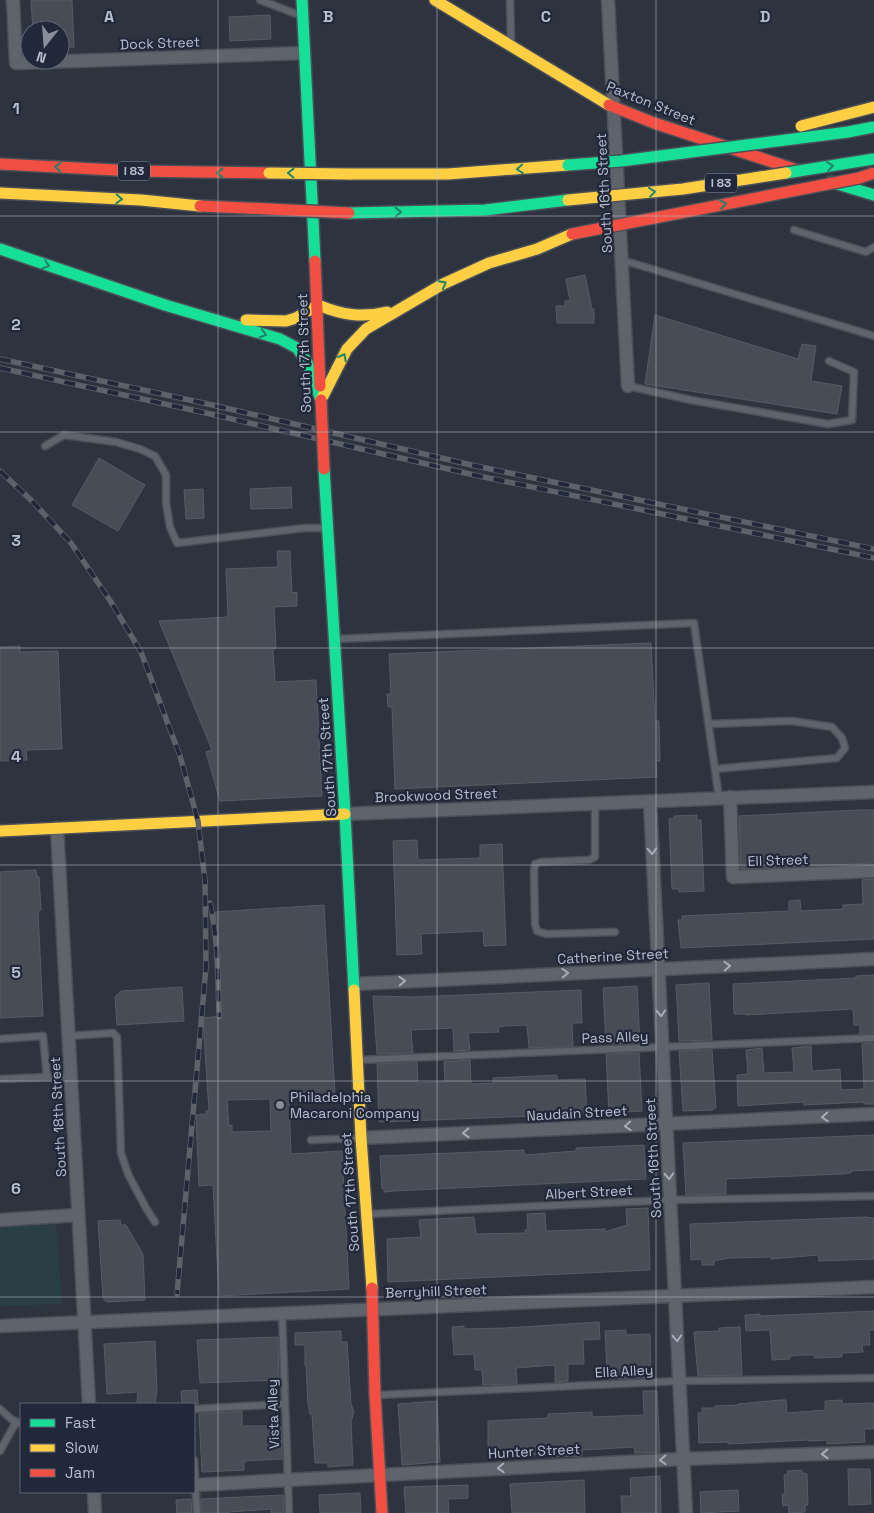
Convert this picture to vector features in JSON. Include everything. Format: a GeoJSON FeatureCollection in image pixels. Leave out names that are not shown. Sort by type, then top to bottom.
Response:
{"type":"FeatureCollection","features":[{"type":"Feature","properties":{"kind":"main road","name":"South 17th Street"},"geometry":{"type":"LineString","coordinates":[[302,0],[318,305],[320,400],[345,814],[382,1513]]}},
{"type":"Feature","properties":{"kind":"main road","name":"Paxton Street"},"geometry":{"type":"LineString","coordinates":[[435,0],[615,108],[654,123],[874,196]]}},
{"type":"Feature","properties":{"kind":"main road"},"geometry":{"type":"LineString","coordinates":[[621,161],[737,143],[874,107]]}},
{"type":"Feature","properties":{"kind":"main road","name":"I 83"},"geometry":{"type":"LineString","coordinates":[[0,164],[134,171],[448,174],[621,161],[874,127]]}},
{"type":"Feature","properties":{"kind":"main road","name":"I 83"},"geometry":{"type":"LineString","coordinates":[[0,193],[141,200],[225,208],[349,213],[485,210],[682,189],[874,159]]}},
{"type":"Feature","properties":{"kind":"main road"},"geometry":{"type":"LineString","coordinates":[[320,400],[347,349],[366,329],[444,284],[489,264],[538,249],[572,234],[859,178],[874,173]]}},
{"type":"Feature","properties":{"kind":"main road"},"geometry":{"type":"LineString","coordinates":[[0,249],[165,305],[280,339],[297,348],[307,362],[320,400]]}},
{"type":"Feature","properties":{"kind":"main road"},"geometry":{"type":"LineString","coordinates":[[165,305],[221,317],[274,321],[286,321],[296,318],[318,305],[352,317],[377,315],[400,308]]}},
{"type":"Feature","properties":{"kind":"main road","name":"Brookwood Street"},"geometry":{"type":"LineString","coordinates":[[0,831],[345,814]]}},
{"type":"Feature","properties":{"kind":"street","name":"Dock Street"},"geometry":{"type":"LineString","coordinates":[[13,0],[16,63],[304,53]]}},
{"type":"Feature","properties":{"kind":"street","name":"South 16th Street"},"geometry":{"type":"LineString","coordinates":[[608,0],[628,386]]}},
{"type":"Feature","properties":{"kind":"street","name":"Brookwood Street"},"geometry":{"type":"LineString","coordinates":[[345,814],[874,792]]}},
{"type":"Feature","properties":{"kind":"street","name":"Ell Street"},"geometry":{"type":"LineString","coordinates":[[724,798],[733,877],[874,871]]}},
{"type":"Feature","properties":{"kind":"street","name":"South 16th Street"},"geometry":{"type":"LineString","coordinates":[[650,802],[686,1513]]}},
{"type":"Feature","properties":{"kind":"street","name":"South 18th Street"},"geometry":{"type":"LineString","coordinates":[[57,828],[89,1403]]}},
{"type":"Feature","properties":{"kind":"street","name":"Catherine Street"},"geometry":{"type":"LineString","coordinates":[[354,984],[874,958]]}},
{"type":"Feature","properties":{"kind":"street","name":"Naudain Street"},"geometry":{"type":"LineString","coordinates":[[361,1138],[874,1114]]}},
{"type":"Feature","properties":{"kind":"street"},"geometry":{"type":"LineString","coordinates":[[0,1220],[78,1215]]}},
{"type":"Feature","properties":{"kind":"street","name":"Berryhill Street"},"geometry":{"type":"LineString","coordinates":[[0,1326],[874,1287]]}},
{"type":"Feature","properties":{"kind":"street","name":"Hunter Street"},"geometry":{"type":"LineString","coordinates":[[195,1485],[683,1459],[874,1452]]}},
{"type":"Feature","properties":{"kind":"street"},"geometry":{"type":"LineString","coordinates":[[94,1493],[95,1513]]}},
{"type":"Feature","properties":{"kind":"lane"},"geometry":{"type":"LineString","coordinates":[[260,0],[303,17]]}},
{"type":"Feature","properties":{"kind":"lane"},"geometry":{"type":"LineString","coordinates":[[510,0],[511,47]]}},
{"type":"Feature","properties":{"kind":"lane"},"geometry":{"type":"LineString","coordinates":[[794,230],[866,252],[874,247]]}},
{"type":"Feature","properties":{"kind":"lane"},"geometry":{"type":"LineString","coordinates":[[622,260],[874,336]]}},
{"type":"Feature","properties":{"kind":"lane"},"geometry":{"type":"LineString","coordinates":[[628,386],[691,400],[828,424],[852,420],[854,372],[829,361]]}},
{"type":"Feature","properties":{"kind":"lane"},"geometry":{"type":"LineString","coordinates":[[45,446],[64,434],[116,442],[140,449],[155,456],[166,475],[166,503],[170,527],[177,544],[305,528],[327,528]]}},
{"type":"Feature","properties":{"kind":"lane"},"geometry":{"type":"LineString","coordinates":[[334,640],[694,623],[715,769],[724,798]]}},
{"type":"Feature","properties":{"kind":"lane"},"geometry":{"type":"LineString","coordinates":[[709,724],[792,721],[832,727],[842,738],[845,748],[837,758],[715,769]]}},
{"type":"Feature","properties":{"kind":"lane"},"geometry":{"type":"LineString","coordinates":[[595,804],[595,857],[589,860],[541,862],[535,864],[535,924],[537,931],[546,934],[615,932]]}},
{"type":"Feature","properties":{"kind":"lane"},"geometry":{"type":"LineString","coordinates":[[69,1036],[113,1033],[117,1037],[121,1153],[128,1174],[155,1222]]}},
{"type":"Feature","properties":{"kind":"lane"},"geometry":{"type":"LineString","coordinates":[[0,1039],[44,1036],[47,1078]]}},
{"type":"Feature","properties":{"kind":"lane","name":"Pass Alley"},"geometry":{"type":"LineString","coordinates":[[357,1060],[874,1038]]}},
{"type":"Feature","properties":{"kind":"lane"},"geometry":{"type":"LineString","coordinates":[[0,1079],[71,1076]]}},
{"type":"Feature","properties":{"kind":"lane","name":"Naudain Street"},"geometry":{"type":"LineString","coordinates":[[310,1140],[361,1138]]}},
{"type":"Feature","properties":{"kind":"lane","name":"Albert Street"},"geometry":{"type":"LineString","coordinates":[[366,1214],[670,1200],[874,1196]]}},
{"type":"Feature","properties":{"kind":"lane","name":"Vista Alley"},"geometry":{"type":"LineString","coordinates":[[282,1314],[289,1513]]}},
{"type":"Feature","properties":{"kind":"lane","name":"Ella Alley"},"geometry":{"type":"LineString","coordinates":[[375,1395],[679,1381],[874,1378]]}},
{"type":"Feature","properties":{"kind":"lane"},"geometry":{"type":"LineString","coordinates":[[195,1409],[285,1404]]}},
{"type":"Feature","properties":{"kind":"lane"},"geometry":{"type":"LineString","coordinates":[[0,1409],[19,1423],[0,1451]]}},
{"type":"Feature","properties":{"kind":"lane"},"geometry":{"type":"LineString","coordinates":[[195,1485],[197,1513]]}},
{"type":"Feature","properties":{"kind":"green space"},"geometry":{"type":"Polygon","coordinates":[[[56,1224],[62,1304],[0,1306],[0,1226],[56,1224]]]}},
{"type":"Feature","properties":{"kind":"building"},"geometry":{"type":"Polygon","coordinates":[[[31,0],[72,0],[74,47],[70,47],[70,20],[32,20],[31,0]]]}},
{"type":"Feature","properties":{"kind":"building"},"geometry":{"type":"Polygon","coordinates":[[[270,15],[271,39],[230,41],[229,17],[270,15]]]}},
{"type":"Feature","properties":{"kind":"building"},"geometry":{"type":"Polygon","coordinates":[[[585,275],[592,309],[594,309],[594,323],[557,323],[556,306],[565,306],[565,301],[570,301],[566,279],[585,275]]]}},
{"type":"Feature","properties":{"kind":"building"},"geometry":{"type":"Polygon","coordinates":[[[655,315],[798,359],[802,344],[816,346],[811,381],[842,386],[837,414],[645,384],[655,315]]]}},
{"type":"Feature","properties":{"kind":"building"},"geometry":{"type":"Polygon","coordinates":[[[99,458],[145,485],[118,531],[72,505],[99,458]]]}},
{"type":"Feature","properties":{"kind":"building"},"geometry":{"type":"Polygon","coordinates":[[[291,487],[292,508],[251,509],[250,489],[291,487]]]}},
{"type":"Feature","properties":{"kind":"building"},"geometry":{"type":"Polygon","coordinates":[[[203,489],[204,518],[186,519],[184,490],[203,489]]]}},
{"type":"Feature","properties":{"kind":"building"},"geometry":{"type":"Polygon","coordinates":[[[277,551],[290,551],[292,593],[297,592],[297,606],[274,607],[276,648],[273,649],[275,682],[316,680],[322,796],[220,801],[206,752],[212,750],[159,621],[228,617],[226,569],[278,567],[277,551]]]}},
{"type":"Feature","properties":{"kind":"building"},"geometry":{"type":"Polygon","coordinates":[[[651,643],[655,721],[659,721],[660,761],[656,761],[657,777],[395,789],[392,707],[388,707],[387,694],[391,694],[389,654],[651,643]]]}},
{"type":"Feature","properties":{"kind":"building"},"geometry":{"type":"Polygon","coordinates":[[[20,646],[20,652],[58,651],[62,749],[26,750],[27,760],[0,761],[0,647],[20,646]]]}},
{"type":"Feature","properties":{"kind":"building"},"geometry":{"type":"Polygon","coordinates":[[[874,810],[874,863],[741,869],[739,816],[874,810]]]}},
{"type":"Feature","properties":{"kind":"building"},"geometry":{"type":"Polygon","coordinates":[[[697,815],[697,820],[701,820],[704,891],[679,892],[679,889],[672,889],[669,819],[674,819],[674,816],[697,815]]]}},
{"type":"Feature","properties":{"kind":"building"},"geometry":{"type":"Polygon","coordinates":[[[417,840],[418,860],[480,858],[480,845],[502,844],[506,945],[484,946],[483,931],[421,934],[422,954],[397,955],[393,841],[417,840]]]}},
{"type":"Feature","properties":{"kind":"building"},"geometry":{"type":"Polygon","coordinates":[[[36,870],[37,877],[39,877],[41,910],[38,911],[43,1016],[0,1018],[0,872],[36,870]]]}},
{"type":"Feature","properties":{"kind":"building"},"geometry":{"type":"Polygon","coordinates":[[[874,879],[874,939],[681,948],[678,920],[682,920],[682,916],[789,911],[789,901],[800,900],[801,911],[843,909],[843,905],[863,904],[862,880],[874,879]]]}},
{"type":"Feature","properties":{"kind":"building","name":"Philadelphia Macaroni Company"},"geometry":{"type":"Polygon","coordinates":[[[324,905],[335,1095],[289,1100],[291,1154],[342,1151],[349,1289],[219,1296],[213,1185],[199,1186],[196,1115],[206,1114],[206,1111],[209,1111],[203,1018],[222,1016],[215,912],[324,905]],[[270,1099],[227,1100],[229,1126],[232,1125],[232,1132],[271,1131],[270,1099]]]}},
{"type":"Feature","properties":{"kind":"building"},"geometry":{"type":"Polygon","coordinates":[[[874,975],[874,1033],[860,1034],[860,1025],[854,1025],[853,1009],[746,1015],[734,1014],[733,984],[856,978],[856,976],[874,975]]]}},
{"type":"Feature","properties":{"kind":"building"},"geometry":{"type":"Polygon","coordinates":[[[709,983],[712,1040],[679,1041],[676,985],[709,983]]]}},
{"type":"Feature","properties":{"kind":"building"},"geometry":{"type":"Polygon","coordinates":[[[637,986],[640,1043],[606,1044],[603,988],[637,986]]]}},
{"type":"Feature","properties":{"kind":"building"},"geometry":{"type":"Polygon","coordinates":[[[182,987],[184,1021],[117,1025],[115,997],[121,991],[182,987]]]}},
{"type":"Feature","properties":{"kind":"building"},"geometry":{"type":"Polygon","coordinates":[[[581,990],[582,1023],[572,1023],[573,1046],[529,1048],[527,1025],[498,1027],[499,1032],[468,1033],[470,1050],[454,1051],[453,1028],[411,1030],[413,1053],[377,1054],[373,996],[413,997],[581,990]]]}},
{"type":"Feature","properties":{"kind":"building"},"geometry":{"type":"Polygon","coordinates":[[[874,1043],[874,1104],[864,1104],[864,1102],[804,1105],[804,1102],[738,1106],[737,1075],[748,1074],[746,1050],[762,1048],[764,1073],[794,1072],[792,1048],[811,1046],[812,1071],[840,1069],[841,1090],[864,1089],[862,1044],[874,1043]]]}},
{"type":"Feature","properties":{"kind":"building"},"geometry":{"type":"Polygon","coordinates":[[[712,1050],[716,1108],[713,1108],[713,1110],[683,1111],[679,1051],[712,1050]]]}},
{"type":"Feature","properties":{"kind":"building"},"geometry":{"type":"Polygon","coordinates":[[[639,1053],[642,1111],[609,1113],[606,1054],[639,1053]]]}},
{"type":"Feature","properties":{"kind":"building"},"geometry":{"type":"Polygon","coordinates":[[[470,1060],[471,1084],[494,1083],[493,1078],[557,1075],[557,1080],[585,1079],[587,1114],[379,1122],[377,1064],[417,1062],[418,1083],[445,1082],[444,1062],[470,1060]]]}},
{"type":"Feature","properties":{"kind":"building"},"geometry":{"type":"Polygon","coordinates":[[[874,1135],[874,1170],[851,1171],[851,1173],[842,1174],[726,1179],[726,1194],[686,1195],[683,1143],[874,1135]]]}},
{"type":"Feature","properties":{"kind":"building"},"geometry":{"type":"Polygon","coordinates":[[[644,1145],[646,1179],[384,1192],[384,1188],[382,1189],[380,1156],[524,1150],[524,1155],[576,1151],[576,1148],[644,1145]]]}},
{"type":"Feature","properties":{"kind":"building"},"geometry":{"type":"Polygon","coordinates":[[[648,1208],[650,1270],[388,1282],[387,1239],[421,1237],[419,1220],[474,1217],[476,1234],[526,1233],[525,1230],[528,1230],[527,1214],[545,1213],[546,1231],[605,1229],[605,1232],[627,1225],[626,1209],[648,1208]]]}},
{"type":"Feature","properties":{"kind":"building"},"geometry":{"type":"Polygon","coordinates":[[[874,1218],[874,1259],[819,1261],[818,1255],[771,1259],[771,1257],[729,1258],[714,1261],[714,1265],[702,1265],[702,1259],[691,1260],[690,1224],[874,1218]]]}},
{"type":"Feature","properties":{"kind":"building"},"geometry":{"type":"Polygon","coordinates":[[[120,1220],[121,1225],[126,1225],[143,1254],[145,1300],[106,1302],[103,1298],[98,1221],[120,1220]]]}},
{"type":"Feature","properties":{"kind":"building"},"geometry":{"type":"Polygon","coordinates":[[[874,1311],[874,1330],[869,1330],[870,1345],[862,1345],[863,1352],[842,1353],[842,1357],[814,1358],[814,1355],[802,1355],[790,1356],[790,1359],[772,1360],[770,1330],[746,1331],[745,1315],[874,1311]]]}},
{"type":"Feature","properties":{"kind":"building"},"geometry":{"type":"Polygon","coordinates":[[[599,1322],[600,1339],[583,1340],[584,1364],[568,1364],[568,1381],[555,1382],[555,1365],[516,1368],[517,1384],[483,1385],[482,1370],[475,1370],[474,1354],[454,1355],[452,1327],[464,1326],[464,1329],[506,1328],[599,1322]]]}},
{"type":"Feature","properties":{"kind":"building"},"geometry":{"type":"Polygon","coordinates":[[[740,1327],[742,1375],[698,1376],[694,1332],[719,1331],[719,1328],[740,1327]]]}},
{"type":"Feature","properties":{"kind":"building"},"geometry":{"type":"Polygon","coordinates":[[[626,1330],[626,1335],[650,1334],[651,1377],[609,1379],[605,1331],[626,1330]]]}},
{"type":"Feature","properties":{"kind":"building"},"geometry":{"type":"Polygon","coordinates":[[[341,1331],[341,1342],[347,1342],[351,1404],[354,1412],[351,1422],[353,1465],[328,1467],[328,1463],[315,1463],[312,1414],[310,1414],[308,1403],[305,1345],[295,1345],[295,1333],[341,1331]]]}},
{"type":"Feature","properties":{"kind":"building"},"geometry":{"type":"Polygon","coordinates":[[[278,1337],[279,1380],[200,1383],[197,1340],[278,1337]]]}},
{"type":"Feature","properties":{"kind":"building"},"geometry":{"type":"Polygon","coordinates":[[[155,1341],[157,1389],[155,1403],[137,1403],[138,1392],[107,1394],[104,1344],[155,1341]]]}},
{"type":"Feature","properties":{"kind":"building"},"geometry":{"type":"Polygon","coordinates":[[[197,1390],[198,1404],[182,1403],[181,1391],[197,1390]]]}},
{"type":"Feature","properties":{"kind":"building"},"geometry":{"type":"Polygon","coordinates":[[[643,1391],[657,1391],[660,1452],[635,1453],[634,1447],[582,1450],[582,1456],[550,1457],[550,1454],[488,1456],[488,1421],[548,1418],[548,1414],[592,1412],[592,1417],[644,1415],[643,1391]]]}},
{"type":"Feature","properties":{"kind":"building"},"geometry":{"type":"Polygon","coordinates":[[[786,1400],[787,1413],[825,1410],[825,1401],[842,1400],[842,1404],[874,1403],[874,1429],[864,1429],[865,1442],[827,1444],[827,1440],[808,1440],[728,1444],[728,1442],[699,1443],[698,1413],[702,1413],[702,1408],[786,1400]]]}},
{"type":"Feature","properties":{"kind":"building"},"geometry":{"type":"Polygon","coordinates":[[[437,1401],[440,1462],[402,1465],[398,1404],[437,1401]]]}},
{"type":"Feature","properties":{"kind":"building"},"geometry":{"type":"Polygon","coordinates":[[[242,1411],[242,1426],[281,1426],[282,1459],[244,1461],[244,1470],[202,1472],[199,1414],[242,1411]]]}},
{"type":"Feature","properties":{"kind":"building"},"geometry":{"type":"Polygon","coordinates":[[[848,1469],[870,1469],[871,1504],[849,1505],[848,1469]]]}},
{"type":"Feature","properties":{"kind":"building"},"geometry":{"type":"Polygon","coordinates":[[[802,1470],[802,1473],[807,1474],[808,1505],[805,1505],[805,1512],[789,1513],[788,1505],[783,1506],[782,1494],[785,1494],[784,1475],[788,1475],[787,1471],[802,1470]]]}},
{"type":"Feature","properties":{"kind":"building"},"geometry":{"type":"Polygon","coordinates":[[[660,1476],[661,1513],[622,1513],[621,1496],[631,1496],[630,1478],[660,1476]]]}},
{"type":"Feature","properties":{"kind":"building"},"geometry":{"type":"Polygon","coordinates":[[[584,1480],[585,1513],[512,1513],[510,1484],[584,1480]]]}},
{"type":"Feature","properties":{"kind":"building"},"geometry":{"type":"Polygon","coordinates":[[[468,1485],[468,1498],[448,1499],[449,1513],[406,1513],[404,1487],[468,1485]]]}},
{"type":"Feature","properties":{"kind":"building"},"geometry":{"type":"Polygon","coordinates":[[[738,1490],[739,1511],[701,1513],[700,1492],[738,1490]]]}},
{"type":"Feature","properties":{"kind":"building"},"geometry":{"type":"Polygon","coordinates":[[[360,1493],[361,1513],[320,1513],[319,1495],[360,1493]]]}},
{"type":"Feature","properties":{"kind":"building"},"geometry":{"type":"Polygon","coordinates":[[[283,1495],[284,1513],[271,1513],[271,1509],[229,1513],[202,1513],[201,1499],[283,1495]]]}},
{"type":"Feature","properties":{"kind":"building"},"geometry":{"type":"Polygon","coordinates":[[[191,1499],[192,1513],[177,1513],[176,1500],[191,1499]]]}},
{"type":"Feature","properties":{"kind":"railway"},"geometry":{"type":"LineString","coordinates":[[0,359],[208,404],[476,466],[874,549]]}},
{"type":"Feature","properties":{"kind":"railway"},"geometry":{"type":"LineString","coordinates":[[0,368],[474,475],[874,558]]}},
{"type":"Feature","properties":{"kind":"railway"},"geometry":{"type":"LineString","coordinates":[[0,471],[32,501],[71,543],[111,602],[141,652],[180,756],[198,821],[205,881],[206,967],[177,1294]]}},
{"type":"Feature","properties":{"kind":"railway"},"geometry":{"type":"LineString","coordinates":[[210,903],[216,945],[219,1017]]}},
{"type":"Feature","properties":{"kind":"traffic: fast"},"geometry":{"type":"LineString","coordinates":[[302,0],[315,261]]}},
{"type":"Feature","properties":{"kind":"traffic: fast"},"geometry":{"type":"LineString","coordinates":[[568,165],[621,161],[874,127]]}},
{"type":"Feature","properties":{"kind":"traffic: fast"},"geometry":{"type":"LineString","coordinates":[[786,173],[874,159]]}},
{"type":"Feature","properties":{"kind":"traffic: fast"},"geometry":{"type":"LineString","coordinates":[[831,182],[874,195]]}},
{"type":"Feature","properties":{"kind":"traffic: fast"},"geometry":{"type":"LineString","coordinates":[[349,213],[485,210],[568,200]]}},
{"type":"Feature","properties":{"kind":"traffic: fast"},"geometry":{"type":"LineString","coordinates":[[0,249],[165,305],[280,339],[297,348],[307,362],[321,400]]}},
{"type":"Feature","properties":{"kind":"traffic: fast"},"geometry":{"type":"LineString","coordinates":[[324,469],[354,990]]}},
{"type":"Feature","properties":{"kind":"traffic: slow"},"geometry":{"type":"LineString","coordinates":[[435,0],[609,105]]}},
{"type":"Feature","properties":{"kind":"traffic: slow"},"geometry":{"type":"LineString","coordinates":[[801,126],[874,107]]}},
{"type":"Feature","properties":{"kind":"traffic: slow"},"geometry":{"type":"LineString","coordinates":[[349,174],[448,174],[568,165]]}},
{"type":"Feature","properties":{"kind":"traffic: slow"},"geometry":{"type":"LineString","coordinates":[[269,173],[349,174]]}},
{"type":"Feature","properties":{"kind":"traffic: slow"},"geometry":{"type":"LineString","coordinates":[[568,200],[683,189],[786,173]]}},
{"type":"Feature","properties":{"kind":"traffic: slow"},"geometry":{"type":"LineString","coordinates":[[0,193],[141,200],[200,206]]}},
{"type":"Feature","properties":{"kind":"traffic: slow"},"geometry":{"type":"LineString","coordinates":[[321,400],[347,349],[366,329],[443,284],[489,263],[537,249],[572,234]]}},
{"type":"Feature","properties":{"kind":"traffic: slow"},"geometry":{"type":"LineString","coordinates":[[246,320],[286,321],[296,318],[318,305],[335,311],[361,315],[387,312]]}},
{"type":"Feature","properties":{"kind":"traffic: slow"},"geometry":{"type":"LineString","coordinates":[[0,831],[345,814]]}},
{"type":"Feature","properties":{"kind":"traffic: slow"},"geometry":{"type":"LineString","coordinates":[[354,990],[361,1138],[372,1288]]}},
{"type":"Feature","properties":{"kind":"traffic: jam"},"geometry":{"type":"LineString","coordinates":[[609,105],[654,123],[800,171]]}},
{"type":"Feature","properties":{"kind":"traffic: jam"},"geometry":{"type":"LineString","coordinates":[[0,164],[134,171],[269,173]]}},
{"type":"Feature","properties":{"kind":"traffic: jam"},"geometry":{"type":"LineString","coordinates":[[572,234],[859,178],[874,173]]}},
{"type":"Feature","properties":{"kind":"traffic: jam"},"geometry":{"type":"LineString","coordinates":[[200,206],[269,209]]}},
{"type":"Feature","properties":{"kind":"traffic: jam"},"geometry":{"type":"LineString","coordinates":[[269,209],[349,213]]}},
{"type":"Feature","properties":{"kind":"traffic: jam"},"geometry":{"type":"LineString","coordinates":[[315,261],[320,386]]}},
{"type":"Feature","properties":{"kind":"traffic: jam"},"geometry":{"type":"LineString","coordinates":[[321,400],[324,469]]}},
{"type":"Feature","properties":{"kind":"traffic: jam"},"geometry":{"type":"LineString","coordinates":[[372,1288],[375,1395],[382,1513]]}},
{"type":"Feature","properties":{"kind":"place","name":"Philadelphia Macaroni Company"},"geometry":{"type":"Point","coordinates":[280,1105]}}]}
